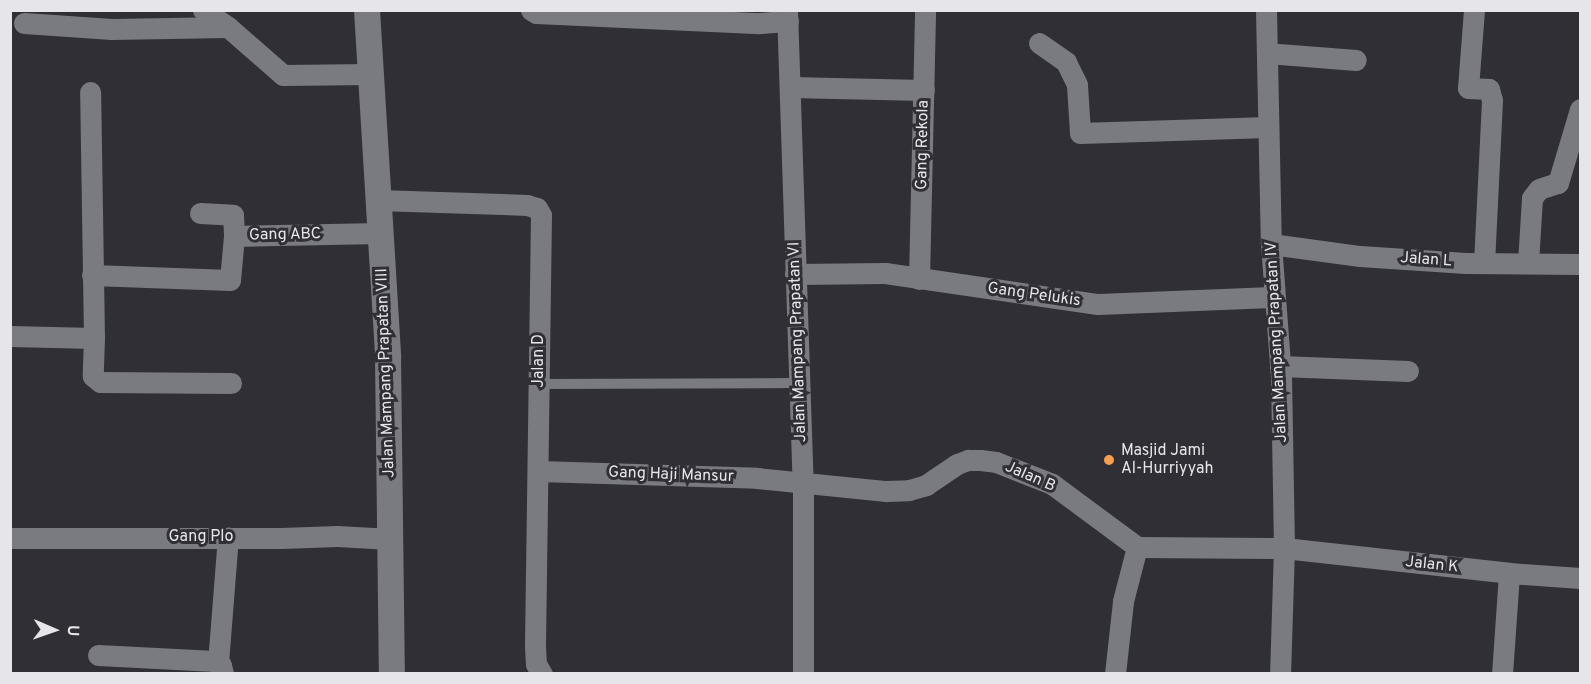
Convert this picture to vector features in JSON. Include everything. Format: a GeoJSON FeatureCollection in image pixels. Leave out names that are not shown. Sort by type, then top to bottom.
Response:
{"type":"FeatureCollection","features":[{"type":"Feature","properties":{"kind":"street"},"geometry":{"type":"LineString","coordinates":[[203,10],[228,27],[283,75],[370,74]]}},
{"type":"Feature","properties":{"kind":"street","name":"Jalan Mampang Prapatan VIII"},"geometry":{"type":"LineString","coordinates":[[368,10],[388,357],[392,674]]}},
{"type":"Feature","properties":{"kind":"street","name":"Gang Rekola"},"geometry":{"type":"LineString","coordinates":[[919,279],[925,10]]}},
{"type":"Feature","properties":{"kind":"street","name":"Jalan Mampang Prapatan IV"},"geometry":{"type":"LineString","coordinates":[[1266,10],[1271,244],[1280,366],[1284,548],[1280,674]]}},
{"type":"Feature","properties":{"kind":"street"},"geometry":{"type":"LineString","coordinates":[[1474,10],[1468,88],[1489,89],[1492,100],[1484,263]]}},
{"type":"Feature","properties":{"kind":"street"},"geometry":{"type":"LineString","coordinates":[[532,11],[701,15],[760,23],[787,16]]}},
{"type":"Feature","properties":{"kind":"street","name":"Jalan Mampang Prapatan VI"},"geometry":{"type":"LineString","coordinates":[[787,16],[803,484],[803,674]]}},
{"type":"Feature","properties":{"kind":"street"},"geometry":{"type":"LineString","coordinates":[[24,23],[134,29],[228,27]]}},
{"type":"Feature","properties":{"kind":"street"},"geometry":{"type":"LineString","coordinates":[[1039,43],[1066,62],[1077,84],[1080,132],[1268,127]]}},
{"type":"Feature","properties":{"kind":"street"},"geometry":{"type":"LineString","coordinates":[[1267,53],[1356,60]]}},
{"type":"Feature","properties":{"kind":"street"},"geometry":{"type":"LineString","coordinates":[[790,87],[924,90]]}},
{"type":"Feature","properties":{"kind":"street"},"geometry":{"type":"LineString","coordinates":[[90,92],[93,376],[100,382],[231,383]]}},
{"type":"Feature","properties":{"kind":"street"},"geometry":{"type":"LineString","coordinates":[[1528,264],[1532,198],[1539,189],[1558,183],[1581,109]]}},
{"type":"Feature","properties":{"kind":"street","name":"Jalan D"},"geometry":{"type":"LineString","coordinates":[[378,200],[527,205],[537,208],[541,215],[535,646],[536,664],[542,674]]}},
{"type":"Feature","properties":{"kind":"street"},"geometry":{"type":"LineString","coordinates":[[200,213],[234,216],[234,236]]}},
{"type":"Feature","properties":{"kind":"street","name":"Gang ABC"},"geometry":{"type":"LineString","coordinates":[[92,275],[230,280],[234,236],[380,233]]}},
{"type":"Feature","properties":{"kind":"street","name":"Jalan L"},"geometry":{"type":"LineString","coordinates":[[1271,244],[1360,256],[1484,263],[1581,264]]}},
{"type":"Feature","properties":{"kind":"street","name":"Gang Pelukis"},"geometry":{"type":"LineString","coordinates":[[795,274],[885,273],[1098,304],[1274,297]]}},
{"type":"Feature","properties":{"kind":"street"},"geometry":{"type":"LineString","coordinates":[[10,336],[94,338]]}},
{"type":"Feature","properties":{"kind":"street"},"geometry":{"type":"LineString","coordinates":[[1280,366],[1408,371]]}},
{"type":"Feature","properties":{"kind":"street","name":"Jalan B"},"geometry":{"type":"LineString","coordinates":[[803,484],[886,491],[909,490],[926,485],[968,460],[996,462],[1052,484],[1137,547]]}},
{"type":"Feature","properties":{"kind":"street","name":"Gang Haji Mansur"},"geometry":{"type":"LineString","coordinates":[[539,471],[757,478],[803,484]]}},
{"type":"Feature","properties":{"kind":"street","name":"Gang Plo"},"geometry":{"type":"LineString","coordinates":[[10,538],[337,536],[391,539]]}},
{"type":"Feature","properties":{"kind":"street"},"geometry":{"type":"LineString","coordinates":[[98,655],[220,668],[228,537]]}},
{"type":"Feature","properties":{"kind":"street"},"geometry":{"type":"LineString","coordinates":[[1115,674],[1123,601],[1137,547],[1284,548]]}},
{"type":"Feature","properties":{"kind":"street","name":"Jalan K"},"geometry":{"type":"LineString","coordinates":[[1284,548],[1509,573],[1581,578]]}},
{"type":"Feature","properties":{"kind":"street"},"geometry":{"type":"LineString","coordinates":[[1502,674],[1509,573]]}},
{"type":"Feature","properties":{"kind":"lane"},"geometry":{"type":"LineString","coordinates":[[538,384],[799,383]]}},
{"type":"Feature","properties":{"kind":"place","name":"Masjid Jami Al-Hurriyyah"},"geometry":{"type":"Point","coordinates":[1109,460]}}]}
